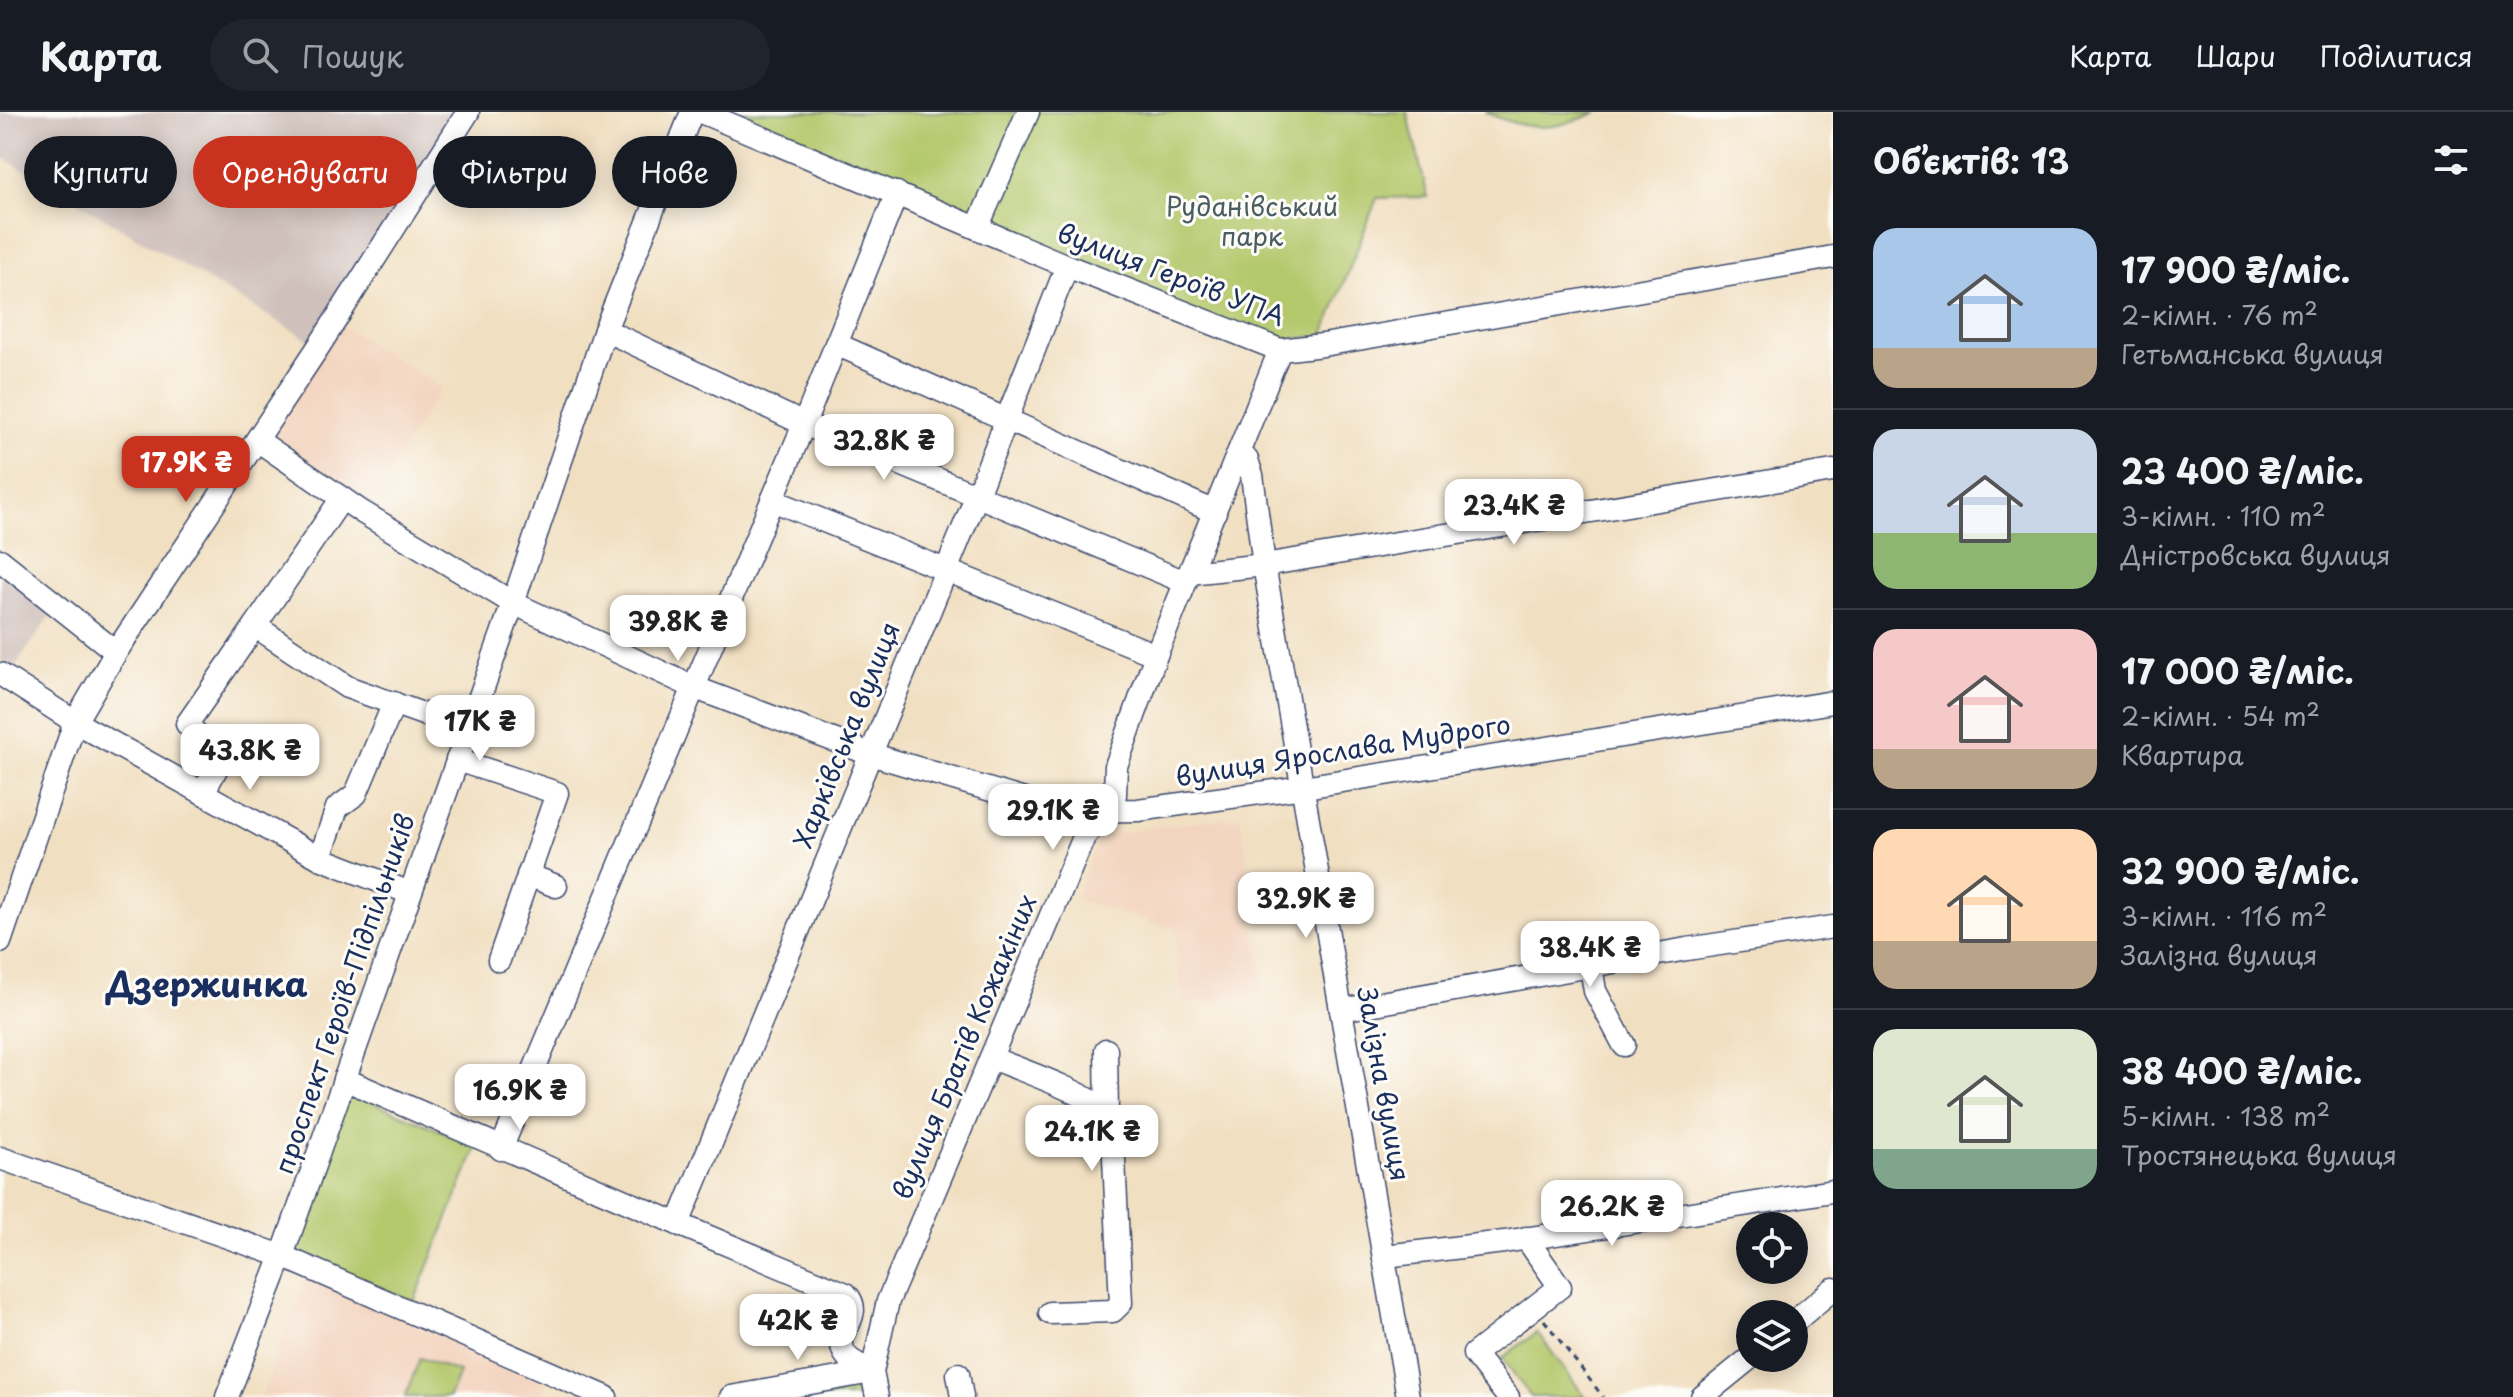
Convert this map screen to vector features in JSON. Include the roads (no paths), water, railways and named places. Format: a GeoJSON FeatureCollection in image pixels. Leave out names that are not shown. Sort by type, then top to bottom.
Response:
{"type":"FeatureCollection","features":[{"type":"Feature","properties":{"kind":"street"},"geometry":{"type":"LineString","coordinates":[[0,942],[75,722],[116,652],[381,251],[468,112]]}},
{"type":"Feature","properties":{"kind":"street","name":"проспект Героїв-Підпільників"},"geometry":{"type":"LineString","coordinates":[[227,1397],[282,1256],[513,603],[605,330],[692,112]]}},
{"type":"Feature","properties":{"kind":"street","name":"вулиця Героїв УПА"},"geometry":{"type":"LineString","coordinates":[[701,112],[1067,266],[1280,350],[1833,257]]}},
{"type":"Feature","properties":{"kind":"street"},"geometry":{"type":"LineString","coordinates":[[977,228],[1028,112]]}},
{"type":"Feature","properties":{"kind":"street"},"geometry":{"type":"LineString","coordinates":[[501,1149],[804,424],[897,193]]}},
{"type":"Feature","properties":{"kind":"street","name":"Харківська вулиця"},"geometry":{"type":"LineString","coordinates":[[678,1224],[977,495],[1067,266]]}},
{"type":"Feature","properties":{"kind":"street"},"geometry":{"type":"LineString","coordinates":[[605,330],[804,424],[1187,578],[1833,471]]}},
{"type":"Feature","properties":{"kind":"street"},"geometry":{"type":"LineString","coordinates":[[836,344],[1215,512]]}},
{"type":"Feature","properties":{"kind":"street","name":"вулиця Братів Кожакіних"},"geometry":{"type":"LineString","coordinates":[[872,1372],[888,1301],[1084,837],[1115,795],[1116,766],[1156,655],[1280,350]]}},
{"type":"Feature","properties":{"kind":"street","name":"вулиця Ярослава Мудрого"},"geometry":{"type":"LineString","coordinates":[[257,440],[342,498],[513,603],[693,687],[870,754],[1048,807],[1075,811],[1138,810],[1304,787],[1833,702]]}},
{"type":"Feature","properties":{"kind":"street","name":"Залізна вулиця"},"geometry":{"type":"LineString","coordinates":[[1237,457],[1247,460],[1252,475],[1264,565],[1408,1397]]}},
{"type":"Feature","properties":{"kind":"street"},"geometry":{"type":"LineString","coordinates":[[203,793],[221,760],[187,724],[342,498]]}},
{"type":"Feature","properties":{"kind":"street"},"geometry":{"type":"LineString","coordinates":[[772,500],[1156,655]]}},
{"type":"Feature","properties":{"kind":"street"},"geometry":{"type":"LineString","coordinates":[[0,560],[116,652]]}},
{"type":"Feature","properties":{"kind":"street"},"geometry":{"type":"LineString","coordinates":[[255,626],[347,687],[468,730]]}},
{"type":"Feature","properties":{"kind":"street"},"geometry":{"type":"LineString","coordinates":[[0,674],[75,722],[320,858],[410,893]]}},
{"type":"Feature","properties":{"kind":"street"},"geometry":{"type":"LineString","coordinates":[[320,858],[337,808],[356,794],[394,703]]}},
{"type":"Feature","properties":{"kind":"street"},"geometry":{"type":"LineString","coordinates":[[457,760],[557,793],[499,960]]}},
{"type":"Feature","properties":{"kind":"street"},"geometry":{"type":"LineString","coordinates":[[528,875],[556,886]]}},
{"type":"Feature","properties":{"kind":"street"},"geometry":{"type":"LineString","coordinates":[[1341,1010],[1833,927]]}},
{"type":"Feature","properties":{"kind":"street"},"geometry":{"type":"LineString","coordinates":[[1591,966],[1595,991],[1624,1045]]}},
{"type":"Feature","properties":{"kind":"street"},"geometry":{"type":"LineString","coordinates":[[1106,1050],[1107,1115]]}},
{"type":"Feature","properties":{"kind":"street"},"geometry":{"type":"LineString","coordinates":[[991,1058],[1084,1097],[1101,1108],[1107,1115],[1113,1138],[1121,1303],[1113,1311],[1050,1313]]}},
{"type":"Feature","properties":{"kind":"street"},"geometry":{"type":"LineString","coordinates":[[344,1079],[501,1149],[846,1294],[852,1299],[854,1311],[843,1340],[845,1354],[872,1372],[877,1397]]}},
{"type":"Feature","properties":{"kind":"street"},"geometry":{"type":"LineString","coordinates":[[0,1158],[282,1256],[606,1397]]}},
{"type":"Feature","properties":{"kind":"street"},"geometry":{"type":"LineString","coordinates":[[1385,1256],[1526,1238],[1833,1191]]}},
{"type":"Feature","properties":{"kind":"street"},"geometry":{"type":"LineString","coordinates":[[1508,1397],[1474,1354],[1560,1287],[1526,1238]]}},
{"type":"Feature","properties":{"kind":"street"},"geometry":{"type":"LineString","coordinates":[[1808,1310],[1833,1289]]}},
{"type":"Feature","properties":{"kind":"street"},"geometry":{"type":"LineString","coordinates":[[1702,1397],[1736,1369]]}},
{"type":"Feature","properties":{"kind":"street"},"geometry":{"type":"LineString","coordinates":[[731,1397],[872,1372]]}},
{"type":"Feature","properties":{"kind":"street"},"geometry":{"type":"LineString","coordinates":[[958,1374],[962,1397]]}},
{"type":"Feature","properties":{"kind":"district","name":"Дзержинка"},"geometry":{"type":"Point","coordinates":[207,985]}},
{"type":"Feature","properties":{"kind":"park label","name":"Руданівський парк"},"geometry":{"type":"Point","coordinates":[1252,222]}}]}
